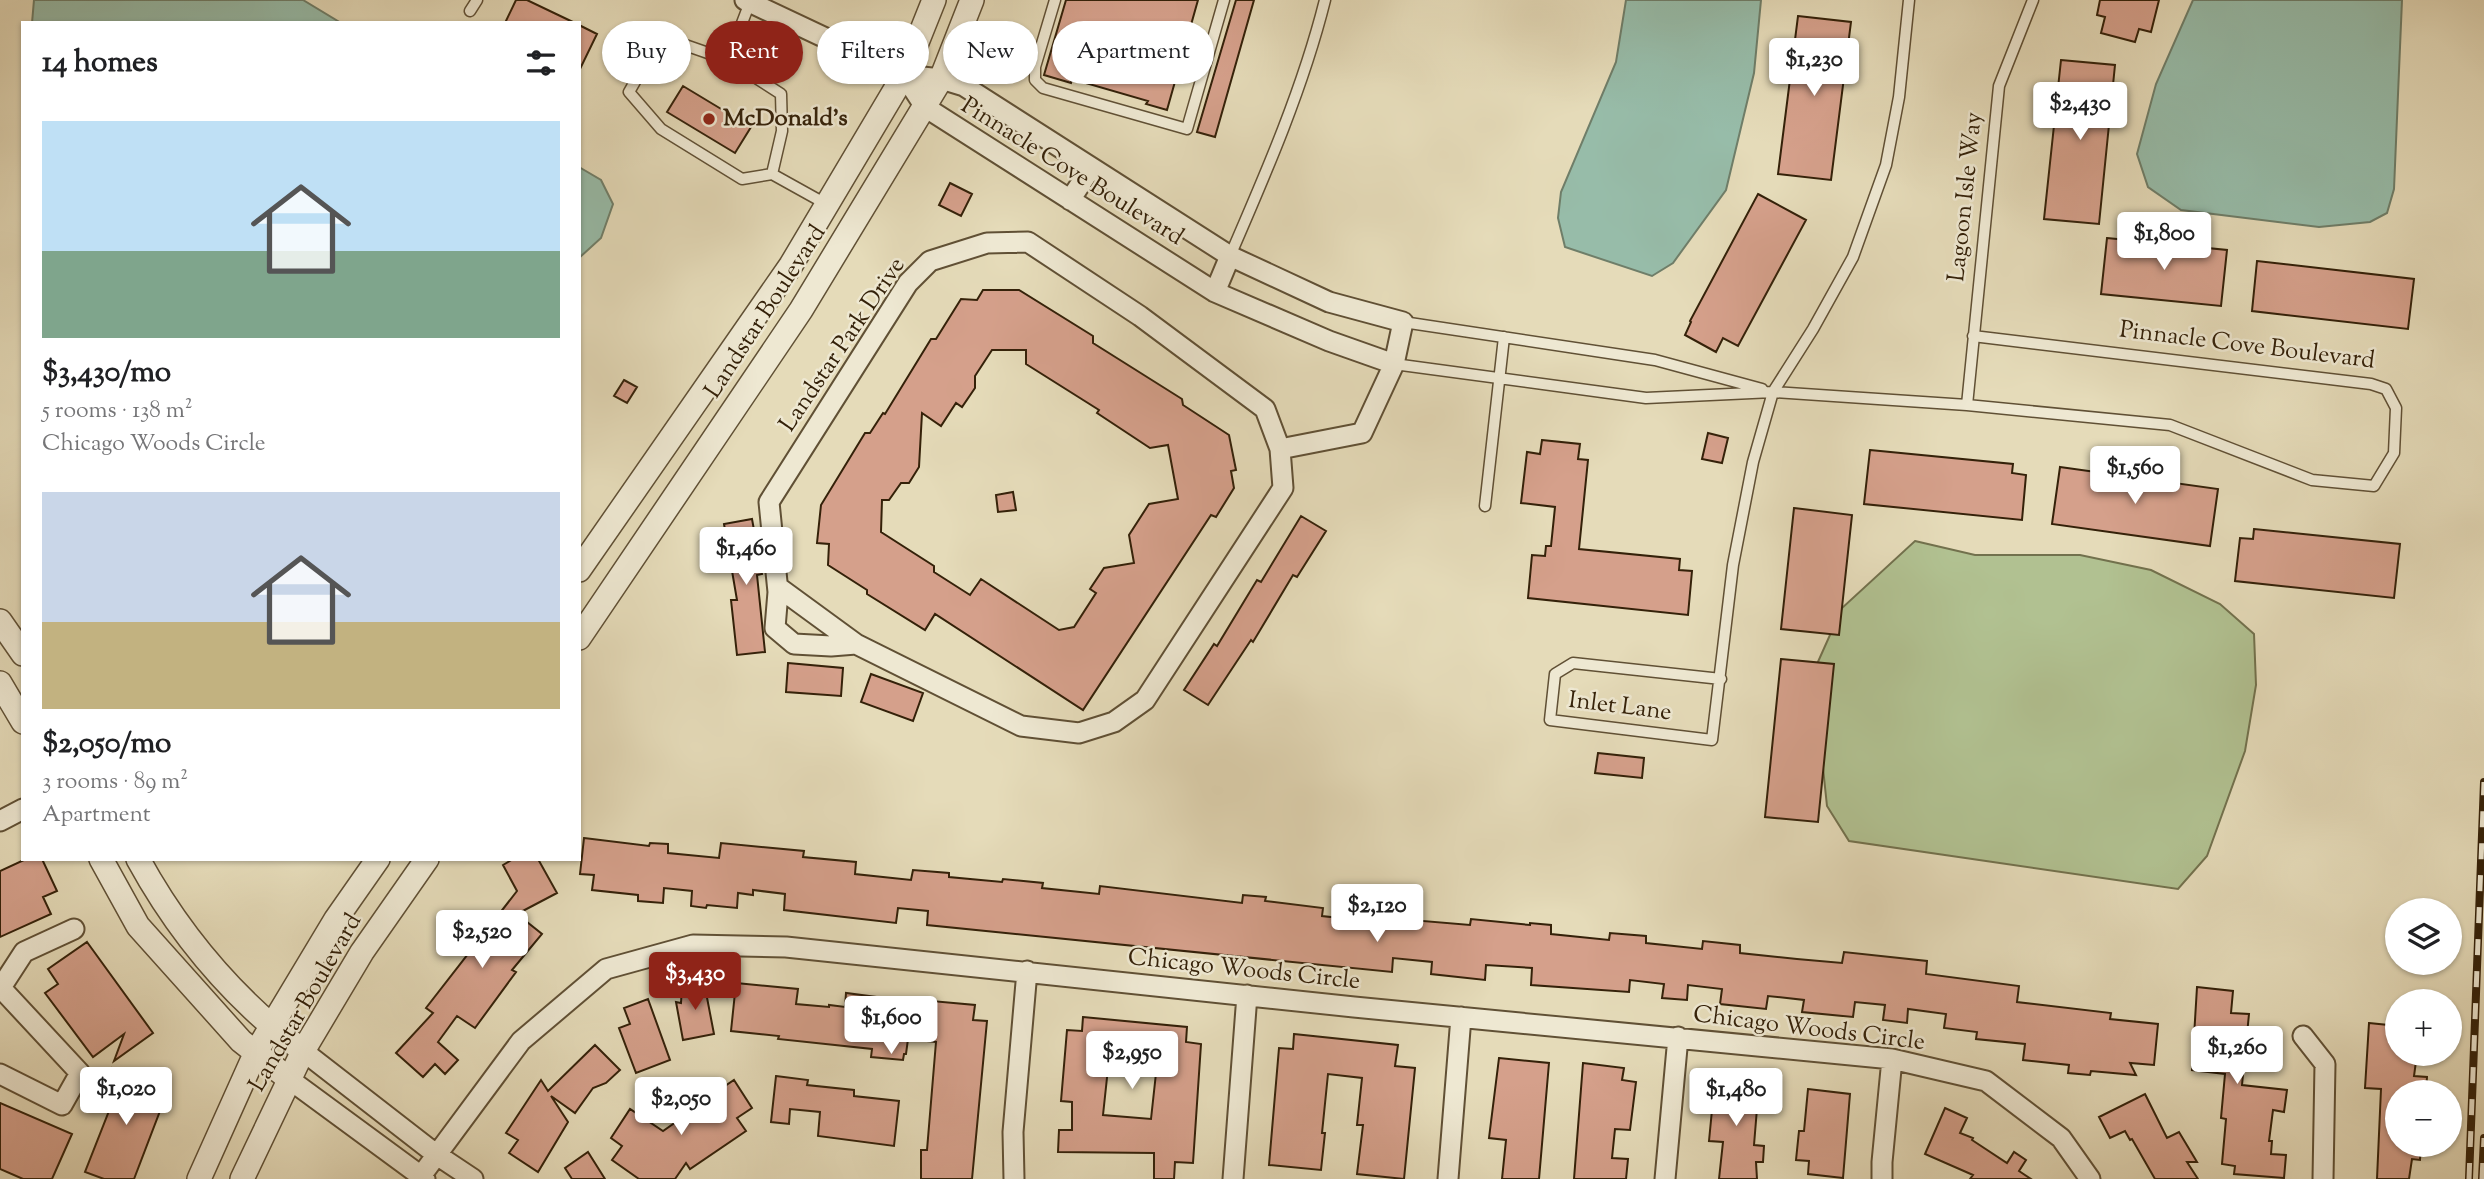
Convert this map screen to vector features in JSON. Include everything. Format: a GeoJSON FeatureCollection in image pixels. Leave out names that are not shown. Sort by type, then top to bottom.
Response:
{"type":"FeatureCollection","features":[{"type":"Feature","properties":{"kind":"street","name":"Landstar Boulevard"},"geometry":{"type":"LineString","coordinates":[[926,21],[934,0]]}},
{"type":"Feature","properties":{"kind":"street","name":"Landstar Boulevard"},"geometry":{"type":"LineString","coordinates":[[581,635],[801,310],[941,79],[972,0]]}},
{"type":"Feature","properties":{"kind":"street"},"geometry":{"type":"LineString","coordinates":[[748,1],[817,34]]}},
{"type":"Feature","properties":{"kind":"street","name":"Pinnacle Cove Boulevard"},"geometry":{"type":"LineString","coordinates":[[929,78],[964,86],[1230,256],[1329,302],[1403,322]]}},
{"type":"Feature","properties":{"kind":"street","name":"Landstar Boulevard"},"geometry":{"type":"LineString","coordinates":[[581,567],[791,265],[899,84]]}},
{"type":"Feature","properties":{"kind":"street","name":"Pinnacle Cove Boulevard"},"geometry":{"type":"LineString","coordinates":[[910,84],[925,107],[1215,292],[1329,341],[1394,364]]}},
{"type":"Feature","properties":{"kind":"street"},"geometry":{"type":"LineString","coordinates":[[1070,200],[1091,168]]}},
{"type":"Feature","properties":{"kind":"street","name":"Landstar Park Drive"},"geometry":{"type":"LineString","coordinates":[[778,587],[856,645],[1021,726],[1079,733],[1114,722],[1146,700],[1283,488],[1280,449],[1265,408],[1140,316],[1028,242],[987,243],[930,261],[908,284],[769,502],[778,587],[775,628],[794,644],[856,645]]}},
{"type":"Feature","properties":{"kind":"street"},"geometry":{"type":"LineString","coordinates":[[1215,292],[1230,256]]}},
{"type":"Feature","properties":{"kind":"street"},"geometry":{"type":"LineString","coordinates":[[1280,449],[1362,433],[1394,364],[1403,322]]}},
{"type":"Feature","properties":{"kind":"street"},"geometry":{"type":"LineString","coordinates":[[0,621],[21,651]]}},
{"type":"Feature","properties":{"kind":"street"},"geometry":{"type":"LineString","coordinates":[[0,683],[21,719]]}},
{"type":"Feature","properties":{"kind":"street"},"geometry":{"type":"LineString","coordinates":[[0,821],[21,810]]}},
{"type":"Feature","properties":{"kind":"street"},"geometry":{"type":"LineString","coordinates":[[102,861],[138,926],[240,1041],[289,1079]]}},
{"type":"Feature","properties":{"kind":"street"},"geometry":{"type":"LineString","coordinates":[[139,861],[187,938],[250,1008],[437,1155],[473,1179]]}},
{"type":"Feature","properties":{"kind":"street","name":"Landstar Boulevard"},"geometry":{"type":"LineString","coordinates":[[199,1179],[256,1052],[336,919],[377,861]]}},
{"type":"Feature","properties":{"kind":"street","name":"Landstar Boulevard"},"geometry":{"type":"LineString","coordinates":[[242,1179],[303,1051],[362,952],[425,861]]}},
{"type":"Feature","properties":{"kind":"street"},"geometry":{"type":"LineString","coordinates":[[0,1074],[61,1105],[80,1073],[0,988],[24,952],[74,929]]}},
{"type":"Feature","properties":{"kind":"street","name":"Chicago Woods Circle"},"geometry":{"type":"LineString","coordinates":[[289,1079],[423,1177],[521,1041],[606,969],[693,945],[786,947],[1892,1059],[1986,1081],[2061,1138],[2090,1179]]}},
{"type":"Feature","properties":{"kind":"street"},"geometry":{"type":"LineString","coordinates":[[1014,1179],[1013,1132],[1027,971]]}},
{"type":"Feature","properties":{"kind":"street"},"geometry":{"type":"LineString","coordinates":[[1233,1179],[1247,995]]}},
{"type":"Feature","properties":{"kind":"street"},"geometry":{"type":"LineString","coordinates":[[1448,1179],[1461,1017]]}},
{"type":"Feature","properties":{"kind":"street"},"geometry":{"type":"LineString","coordinates":[[2303,1036],[2325,1064],[2323,1179]]}},
{"type":"Feature","properties":{"kind":"street"},"geometry":{"type":"LineString","coordinates":[[1665,1179],[1678,1037]]}},
{"type":"Feature","properties":{"kind":"street"},"geometry":{"type":"LineString","coordinates":[[1882,1179],[1892,1059]]}},
{"type":"Feature","properties":{"kind":"lane"},"geometry":{"type":"LineString","coordinates":[[470,10],[477,0]]}},
{"type":"Feature","properties":{"kind":"lane"},"geometry":{"type":"LineString","coordinates":[[1055,0],[1035,67],[1035,80],[1042,88],[1187,129],[1224,0]]}},
{"type":"Feature","properties":{"kind":"lane"},"geometry":{"type":"LineString","coordinates":[[1230,256],[1273,156],[1317,34],[1325,0]]}},
{"type":"Feature","properties":{"kind":"lane","name":"Inlet Lane"},"geometry":{"type":"LineString","coordinates":[[1721,679],[1573,663],[1555,674],[1550,720],[1712,740],[1721,679],[1733,565],[1754,462],[1773,392],[1813,329],[1853,257],[1886,165],[1899,97],[1909,0]]}},
{"type":"Feature","properties":{"kind":"lane","name":"Lagoon Isle Way"},"geometry":{"type":"LineString","coordinates":[[1967,405],[1999,86],[2033,0]]}},
{"type":"Feature","properties":{"kind":"lane"},"geometry":{"type":"LineString","coordinates":[[741,21],[748,1]]}},
{"type":"Feature","properties":{"kind":"lane"},"geometry":{"type":"LineString","coordinates":[[705,52],[685,45],[652,51],[629,92],[661,129],[742,179],[772,174],[828,205]]}},
{"type":"Feature","properties":{"kind":"lane"},"geometry":{"type":"LineString","coordinates":[[765,84],[781,94],[782,131],[772,174]]}},
{"type":"Feature","properties":{"kind":"lane","name":"Pinnacle Cove Boulevard"},"geometry":{"type":"LineString","coordinates":[[1403,322],[1655,360],[1773,392]]}},
{"type":"Feature","properties":{"kind":"lane","name":"Pinnacle Cove Boulevard"},"geometry":{"type":"LineString","coordinates":[[1394,364],[1646,398],[1773,392],[1967,405],[2170,425],[2312,480],[2374,486],[2394,453],[2396,408],[2386,389],[2371,384],[1973,336]]}},
{"type":"Feature","properties":{"kind":"lane"},"geometry":{"type":"LineString","coordinates":[[1485,506],[1504,337]]}},
{"type":"Feature","properties":{"kind":"shaded area"},"geometry":{"type":"Polygon","coordinates":[[[34,0],[303,0],[338,21],[32,21],[34,0]]]}},
{"type":"Feature","properties":{"kind":"shaded area"},"geometry":{"type":"Polygon","coordinates":[[[1626,0],[1761,0],[1754,73],[1726,190],[1673,263],[1652,276],[1565,247],[1558,218],[1561,192],[1616,62],[1626,0]]]}},
{"type":"Feature","properties":{"kind":"shaded area"},"geometry":{"type":"Polygon","coordinates":[[[2193,0],[2402,0],[2394,189],[2387,213],[2370,222],[2319,227],[2181,210],[2148,187],[2137,154],[2156,84],[2193,0]]]}},
{"type":"Feature","properties":{"kind":"shaded area"},"geometry":{"type":"Polygon","coordinates":[[[581,168],[601,180],[613,204],[601,238],[581,256],[581,168]]]}},
{"type":"Feature","properties":{"kind":"shaded area"},"geometry":{"type":"Polygon","coordinates":[[[1915,541],[1975,555],[2080,555],[2151,570],[2220,604],[2254,634],[2256,685],[2245,751],[2207,856],[2178,889],[1849,841],[1827,806],[1813,673],[1842,608],[1915,541]]]}},
{"type":"Feature","properties":{"kind":"building"},"geometry":{"type":"Polygon","coordinates":[[[516,0],[527,0],[571,21],[506,21],[516,0]]]}},
{"type":"Feature","properties":{"kind":"building"},"geometry":{"type":"Polygon","coordinates":[[[1066,0],[1198,0],[1192,21],[1060,21],[1066,0]]]}},
{"type":"Feature","properties":{"kind":"building"},"geometry":{"type":"Polygon","coordinates":[[[1236,0],[1254,0],[1215,137],[1197,132],[1211,84],[1214,84],[1214,74],[1236,0]]]}},
{"type":"Feature","properties":{"kind":"building"},"geometry":{"type":"Polygon","coordinates":[[[2100,0],[2159,0],[2151,32],[2139,29],[2135,42],[2101,33],[2105,17],[2097,15],[2100,0]]]}},
{"type":"Feature","properties":{"kind":"building"},"geometry":{"type":"Polygon","coordinates":[[[1798,16],[1851,22],[1831,180],[1778,174],[1798,16]]]}},
{"type":"Feature","properties":{"kind":"building"},"geometry":{"type":"Polygon","coordinates":[[[581,26],[597,34],[581,67],[581,26]]]}},
{"type":"Feature","properties":{"kind":"building"},"geometry":{"type":"Polygon","coordinates":[[[1052,48],[1052,77],[1044,75],[1052,48]]]}},
{"type":"Feature","properties":{"kind":"building"},"geometry":{"type":"Polygon","coordinates":[[[2061,60],[2115,65],[2099,224],[2044,219],[2061,60]]]}},
{"type":"Feature","properties":{"kind":"building"},"geometry":{"type":"Polygon","coordinates":[[[1089,84],[1174,84],[1167,110],[1146,104],[1148,101],[1089,84]]]}},
{"type":"Feature","properties":{"kind":"building","name":"McDonald's"},"geometry":{"type":"Polygon","coordinates":[[[683,86],[751,127],[735,153],[667,112],[683,86]]]}},
{"type":"Feature","properties":{"kind":"building"},"geometry":{"type":"Polygon","coordinates":[[[950,183],[972,194],[961,216],[939,205],[950,183]]]}},
{"type":"Feature","properties":{"kind":"building"},"geometry":{"type":"Polygon","coordinates":[[[1758,194],[1806,220],[1738,346],[1723,338],[1716,352],[1685,335],[1758,194]]]}},
{"type":"Feature","properties":{"kind":"building"},"geometry":{"type":"Polygon","coordinates":[[[2107,238],[2227,250],[2221,306],[2101,294],[2107,238]]]}},
{"type":"Feature","properties":{"kind":"building"},"geometry":{"type":"Polygon","coordinates":[[[2257,261],[2414,279],[2408,329],[2252,311],[2257,261]]]}},
{"type":"Feature","properties":{"kind":"building"},"geometry":{"type":"Polygon","coordinates":[[[983,290],[1019,290],[1093,336],[1093,343],[1182,399],[1183,405],[1229,435],[1236,470],[1231,471],[1234,488],[1216,517],[1211,515],[1083,710],[935,614],[925,630],[867,594],[867,590],[828,565],[829,544],[817,543],[821,505],[865,433],[870,433],[883,413],[885,414],[931,339],[936,339],[961,299],[977,300],[983,290]],[[992,350],[975,376],[975,388],[962,407],[956,403],[941,426],[922,413],[919,467],[909,483],[901,483],[889,500],[882,500],[881,532],[934,566],[934,572],[970,595],[981,579],[1059,630],[1074,627],[1096,593],[1090,589],[1104,568],[1134,563],[1129,535],[1149,504],[1178,499],[1168,445],[1150,448],[1097,413],[1099,410],[1026,364],[1026,350],[992,350]]]}},
{"type":"Feature","properties":{"kind":"building"},"geometry":{"type":"Polygon","coordinates":[[[624,380],[637,387],[627,403],[614,396],[624,380]]]}},
{"type":"Feature","properties":{"kind":"building"},"geometry":{"type":"Polygon","coordinates":[[[1708,433],[1728,438],[1722,463],[1702,459],[1708,433]]]}},
{"type":"Feature","properties":{"kind":"building"},"geometry":{"type":"Polygon","coordinates":[[[1542,440],[1580,444],[1578,459],[1588,460],[1579,549],[1680,559],[1679,570],[1692,571],[1688,615],[1528,598],[1532,555],[1545,556],[1546,546],[1551,546],[1555,507],[1521,503],[1527,452],[1540,454],[1542,440]]]}},
{"type":"Feature","properties":{"kind":"building"},"geometry":{"type":"Polygon","coordinates":[[[1870,450],[2013,464],[2012,473],[2026,475],[2022,520],[1864,504],[1870,450]]]}},
{"type":"Feature","properties":{"kind":"building"},"geometry":{"type":"Polygon","coordinates":[[[2060,467],[2218,489],[2210,546],[2052,524],[2060,467]]]}},
{"type":"Feature","properties":{"kind":"building"},"geometry":{"type":"Polygon","coordinates":[[[1013,492],[1016,510],[998,512],[996,495],[1013,492]]]}},
{"type":"Feature","properties":{"kind":"building"},"geometry":{"type":"Polygon","coordinates":[[[1794,508],[1852,515],[1839,635],[1781,629],[1794,508]]]}},
{"type":"Feature","properties":{"kind":"building"},"geometry":{"type":"Polygon","coordinates":[[[1301,516],[1326,531],[1297,577],[1293,575],[1253,642],[1251,640],[1208,705],[1184,690],[1214,644],[1217,646],[1257,580],[1261,582],[1301,516]]]}},
{"type":"Feature","properties":{"kind":"building"},"geometry":{"type":"Polygon","coordinates":[[[752,519],[762,574],[757,575],[765,652],[737,655],[731,600],[737,600],[724,524],[752,519]]]}},
{"type":"Feature","properties":{"kind":"building"},"geometry":{"type":"Polygon","coordinates":[[[2254,529],[2400,544],[2394,598],[2235,581],[2240,538],[2253,539],[2254,529]]]}},
{"type":"Feature","properties":{"kind":"building"},"geometry":{"type":"Polygon","coordinates":[[[1781,659],[1834,664],[1818,822],[1765,817],[1781,659]]]}},
{"type":"Feature","properties":{"kind":"building"},"geometry":{"type":"Polygon","coordinates":[[[788,663],[843,668],[841,696],[786,692],[788,663]]]}},
{"type":"Feature","properties":{"kind":"building"},"geometry":{"type":"Polygon","coordinates":[[[871,674],[923,693],[913,721],[861,702],[871,674]]]}},
{"type":"Feature","properties":{"kind":"building"},"geometry":{"type":"Polygon","coordinates":[[[1598,753],[1644,758],[1642,778],[1595,773],[1598,753]]]}},
{"type":"Feature","properties":{"kind":"building"},"geometry":{"type":"Polygon","coordinates":[[[584,838],[649,846],[650,843],[668,844],[668,853],[719,858],[721,843],[804,851],[803,857],[856,862],[855,874],[911,880],[913,870],[949,873],[949,877],[1043,883],[1042,888],[1099,894],[1100,886],[1242,903],[1243,895],[1266,897],[1265,901],[1323,908],[1322,916],[1376,922],[1376,917],[1470,925],[1471,919],[1530,923],[1551,925],[1551,934],[1609,940],[1610,933],[1646,936],[1646,943],[1702,949],[1703,941],[1740,945],[1740,953],[1797,959],[1842,963],[1844,952],[1927,961],[1926,974],[2019,986],[2017,1002],[2111,1013],[2110,1019],[2158,1024],[2154,1065],[2130,1063],[2136,1075],[2091,1071],[2090,1075],[2068,1073],[2069,1065],[2023,1060],[2025,1044],[1976,1039],[1977,1032],[1944,1028],[1946,1014],[1908,1009],[1907,1023],[1883,1020],[1885,1005],[1855,1002],[1853,1017],[1802,1012],[1804,1000],[1768,996],[1766,1009],[1720,1004],[1722,989],[1688,985],[1687,1000],[1662,998],[1664,984],[1630,980],[1629,992],[1531,985],[1532,968],[1486,965],[1485,980],[1431,974],[1432,962],[1393,958],[1392,972],[927,925],[928,911],[898,908],[896,923],[784,910],[785,894],[753,890],[753,895],[738,893],[737,908],[691,906],[692,891],[664,888],[663,903],[638,901],[638,895],[592,890],[594,875],[580,874],[584,838]]]}},
{"type":"Feature","properties":{"kind":"building"},"geometry":{"type":"Polygon","coordinates":[[[22,861],[43,861],[57,891],[43,897],[51,914],[0,937],[0,871],[22,861]]]}},
{"type":"Feature","properties":{"kind":"building"},"geometry":{"type":"Polygon","coordinates":[[[510,861],[539,861],[557,893],[517,914],[542,934],[512,970],[516,972],[475,1028],[457,1016],[438,1042],[458,1060],[445,1074],[435,1064],[423,1077],[396,1053],[433,1013],[426,1008],[517,891],[503,865],[510,861]]]}},
{"type":"Feature","properties":{"kind":"building"},"geometry":{"type":"Polygon","coordinates":[[[87,942],[153,1033],[114,1061],[124,1034],[93,1057],[45,993],[58,984],[48,969],[87,942]]]}},
{"type":"Feature","properties":{"kind":"building"},"geometry":{"type":"Polygon","coordinates":[[[704,982],[714,1034],[683,1040],[676,1002],[681,1003],[682,987],[704,982]]]}},
{"type":"Feature","properties":{"kind":"building"},"geometry":{"type":"Polygon","coordinates":[[[736,983],[798,989],[796,1004],[845,1007],[846,993],[900,1000],[898,1013],[931,1017],[932,1001],[975,1005],[973,1020],[987,1021],[972,1179],[921,1179],[921,1150],[927,1150],[936,1042],[908,1039],[903,1060],[871,1057],[872,1049],[731,1031],[736,983]]]}},
{"type":"Feature","properties":{"kind":"building"},"geometry":{"type":"Polygon","coordinates":[[[2197,987],[2233,991],[2231,1013],[2249,1014],[2242,1085],[2287,1090],[2284,1112],[2273,1110],[2269,1141],[2272,1141],[2271,1154],[2286,1155],[2284,1178],[2234,1174],[2235,1166],[2222,1164],[2226,1119],[2221,1118],[2225,1074],[2192,1070],[2197,987]]]}},
{"type":"Feature","properties":{"kind":"building"},"geometry":{"type":"Polygon","coordinates":[[[648,999],[670,1060],[636,1073],[619,1028],[630,1024],[624,1008],[648,999]]]}},
{"type":"Feature","properties":{"kind":"building"},"geometry":{"type":"Polygon","coordinates":[[[1083,1017],[1187,1027],[1186,1042],[1201,1044],[1193,1163],[1175,1162],[1174,1179],[1154,1179],[1154,1153],[1058,1152],[1059,1130],[1072,1130],[1072,1102],[1061,1101],[1067,1030],[1082,1031],[1083,1017]],[[1109,1059],[1103,1115],[1151,1119],[1157,1064],[1109,1059]]]}},
{"type":"Feature","properties":{"kind":"building"},"geometry":{"type":"Polygon","coordinates":[[[2369,1023],[2385,1025],[2385,1066],[2415,1066],[2414,1076],[2427,1077],[2427,1080],[2385,1080],[2385,1157],[2420,1157],[2420,1160],[2412,1159],[2409,1179],[2377,1179],[2381,1089],[2365,1088],[2369,1023]]]}},
{"type":"Feature","properties":{"kind":"building"},"geometry":{"type":"Polygon","coordinates":[[[1294,1034],[1398,1045],[1395,1066],[1415,1068],[1404,1179],[1357,1174],[1363,1125],[1357,1125],[1362,1078],[1328,1074],[1321,1170],[1269,1165],[1279,1048],[1293,1049],[1294,1034]]]}},
{"type":"Feature","properties":{"kind":"building"},"geometry":{"type":"Polygon","coordinates":[[[595,1045],[620,1070],[606,1083],[593,1088],[575,1113],[551,1096],[568,1122],[538,1172],[509,1153],[518,1140],[506,1133],[541,1080],[548,1091],[595,1045]]]}},
{"type":"Feature","properties":{"kind":"building"},"geometry":{"type":"Polygon","coordinates":[[[1499,1058],[1549,1063],[1539,1179],[1502,1179],[1506,1140],[1489,1138],[1499,1058]]]}},
{"type":"Feature","properties":{"kind":"building"},"geometry":{"type":"Polygon","coordinates":[[[1583,1063],[1624,1068],[1622,1080],[1636,1082],[1630,1130],[1615,1129],[1612,1158],[1628,1159],[1626,1179],[1574,1179],[1583,1063]]]}},
{"type":"Feature","properties":{"kind":"building"},"geometry":{"type":"Polygon","coordinates":[[[112,1068],[168,1090],[134,1179],[104,1179],[85,1172],[118,1088],[106,1083],[112,1068]]]}},
{"type":"Feature","properties":{"kind":"building"},"geometry":{"type":"Polygon","coordinates":[[[776,1076],[808,1080],[807,1085],[854,1090],[854,1096],[899,1101],[894,1146],[818,1136],[820,1112],[790,1109],[789,1124],[771,1122],[776,1076]]]}},
{"type":"Feature","properties":{"kind":"building"},"geometry":{"type":"Polygon","coordinates":[[[1715,1079],[1759,1084],[1754,1145],[1764,1146],[1763,1162],[1756,1162],[1757,1179],[1719,1179],[1723,1142],[1709,1141],[1715,1079]]]}},
{"type":"Feature","properties":{"kind":"building"},"geometry":{"type":"Polygon","coordinates":[[[734,1080],[752,1108],[737,1118],[746,1131],[690,1169],[686,1163],[675,1179],[639,1179],[612,1160],[622,1146],[611,1138],[630,1109],[663,1131],[703,1103],[702,1101],[724,1087],[725,1090],[725,1086],[734,1080]]]}},
{"type":"Feature","properties":{"kind":"building"},"geometry":{"type":"Polygon","coordinates":[[[1808,1089],[1850,1094],[1843,1178],[1808,1174],[1809,1161],[1796,1160],[1799,1131],[1804,1131],[1808,1089]]]}},
{"type":"Feature","properties":{"kind":"building"},"geometry":{"type":"Polygon","coordinates":[[[2145,1094],[2167,1138],[2179,1132],[2197,1162],[2187,1162],[2198,1179],[2155,1179],[2125,1131],[2110,1138],[2099,1117],[2145,1094]]]}},
{"type":"Feature","properties":{"kind":"building"},"geometry":{"type":"Polygon","coordinates":[[[0,1103],[72,1134],[52,1179],[23,1179],[0,1169],[0,1103]]]}},
{"type":"Feature","properties":{"kind":"building"},"geometry":{"type":"Polygon","coordinates":[[[1945,1108],[1967,1118],[1960,1133],[1973,1138],[1972,1140],[2007,1163],[2014,1152],[2026,1160],[2019,1171],[2031,1179],[1970,1179],[1973,1175],[1925,1154],[1945,1108]]]}},
{"type":"Feature","properties":{"kind":"building"},"geometry":{"type":"Polygon","coordinates":[[[588,1152],[605,1179],[572,1179],[565,1168],[588,1152]]]}},
{"type":"Feature","properties":{"kind":"railway"},"geometry":{"type":"LineString","coordinates":[[2469,1179],[2484,782]]}},
{"type":"Feature","properties":{"kind":"railway"},"geometry":{"type":"LineString","coordinates":[[2482,1179],[2484,1138]]}},
{"type":"Feature","properties":{"kind":"place","name":"McDonald's"},"geometry":{"type":"Point","coordinates":[709,119]}}]}
